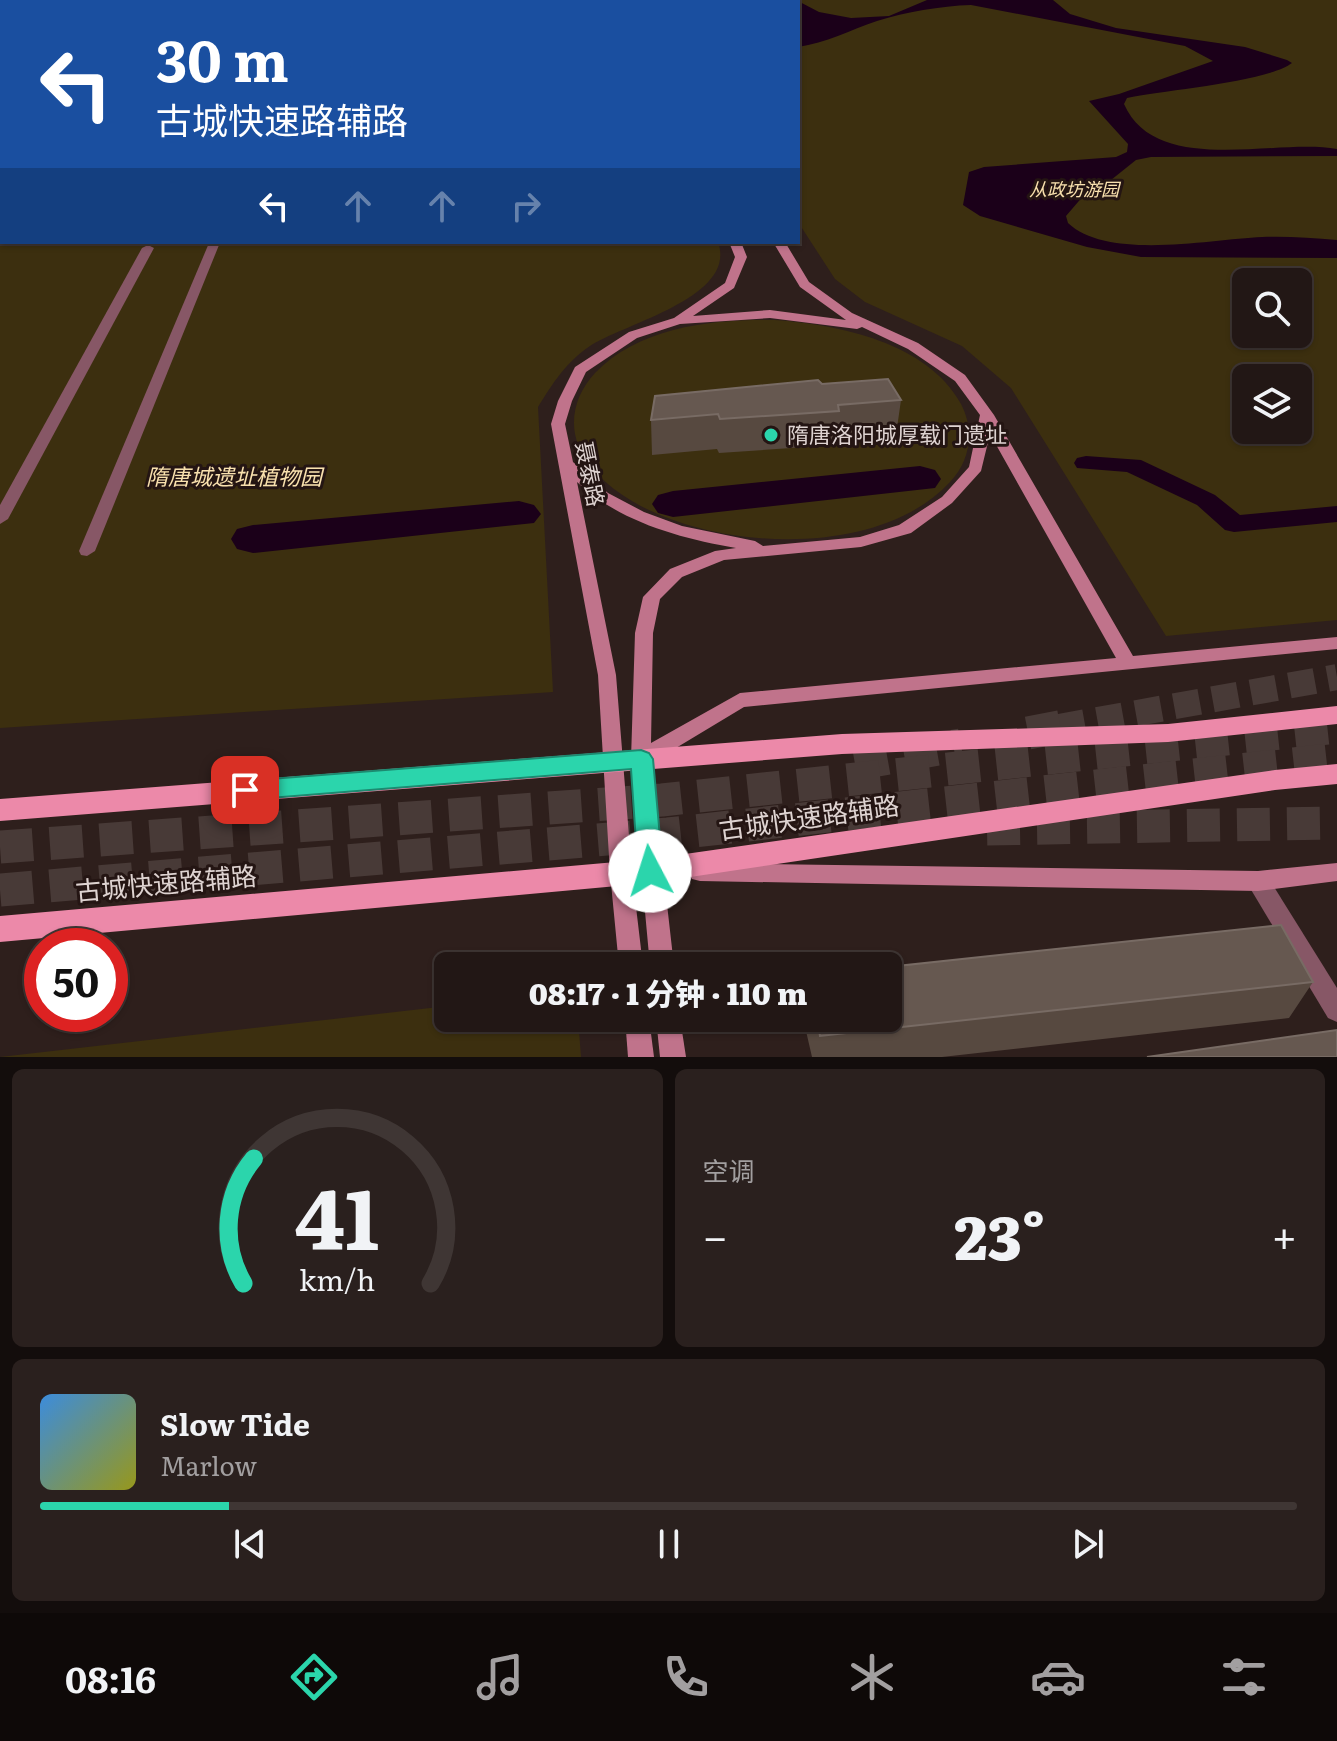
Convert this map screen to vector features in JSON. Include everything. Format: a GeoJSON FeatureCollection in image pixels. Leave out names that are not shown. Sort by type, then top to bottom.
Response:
{"type":"FeatureCollection","features":[{"type":"Feature","properties":{"kind":"main road","name":"聂泰路"},"geometry":{"type":"LineString","coordinates":[[629,952],[607,675],[558,424],[580,370],[633,335],[678,321],[730,285],[741,257],[736,244]]}},
{"type":"Feature","properties":{"kind":"main road"},"geometry":{"type":"LineString","coordinates":[[780,244],[804,284],[848,316],[913,346],[960,378],[987,415],[1128,663]]}},
{"type":"Feature","properties":{"kind":"main road"},"geometry":{"type":"LineString","coordinates":[[678,321],[770,314],[874,328]]}},
{"type":"Feature","properties":{"kind":"main road"},"geometry":{"type":"LineString","coordinates":[[660,952],[641,759],[644,633],[652,597],[676,573],[721,555],[791,551],[861,542],[905,529],[947,500],[976,468],[987,415]]}},
{"type":"Feature","properties":{"kind":"main road"},"geometry":{"type":"LineString","coordinates":[[566,464],[603,496],[649,519],[715,540],[791,551]]}},
{"type":"Feature","properties":{"kind":"main road"},"geometry":{"type":"LineString","coordinates":[[641,759],[740,700],[1337,643]]}},
{"type":"Feature","properties":{"kind":"main road"},"geometry":{"type":"LineString","coordinates":[[0,810],[842,744],[1168,733],[1337,715]]}},
{"type":"Feature","properties":{"kind":"main road","name":"古城快速路辅路"},"geometry":{"type":"LineString","coordinates":[[0,929],[650,871],[1275,780],[1337,774]]}},
{"type":"Feature","properties":{"kind":"main road"},"geometry":{"type":"LineString","coordinates":[[650,871],[1258,881],[1337,872]]}},
{"type":"Feature","properties":{"kind":"main road"},"geometry":{"type":"LineString","coordinates":[[638,1032],[641,1057]]}},
{"type":"Feature","properties":{"kind":"main road"},"geometry":{"type":"LineString","coordinates":[[670,1032],[673,1057]]}},
{"type":"Feature","properties":{"kind":"street"},"geometry":{"type":"LineString","coordinates":[[87,551],[213,245]]}},
{"type":"Feature","properties":{"kind":"street"},"geometry":{"type":"LineString","coordinates":[[0,519],[148,248]]}},
{"type":"Feature","properties":{"kind":"street"},"geometry":{"type":"LineString","coordinates":[[1258,881],[1337,1010]]}},
{"type":"Feature","properties":{"kind":"green space","name":"从政坊游园"},"geometry":{"type":"Polygon","coordinates":[[[800,0],[1337,0],[1337,620],[1166,636],[1011,388],[962,346],[865,302],[835,279],[800,225],[800,0]]]}},
{"type":"Feature","properties":{"kind":"green space","name":"隋唐城遗址植物园"},"geometry":{"type":"Polygon","coordinates":[[[0,244],[718,244],[720,261],[711,278],[696,293],[581,352],[555,381],[538,407],[553,692],[0,728],[0,244]]]}},
{"type":"Feature","properties":{"kind":"green space"},"geometry":{"type":"Polygon","coordinates":[[[775,320],[853,332],[904,351],[927,365],[946,383],[961,404],[968,425],[966,455],[950,482],[919,507],[882,524],[840,535],[796,539],[751,537],[707,530],[667,518],[623,495],[589,464],[575,434],[575,410],[589,380],[613,357],[656,335],[679,328],[727,321],[775,320]]]}},
{"type":"Feature","properties":{"kind":"green space"},"geometry":{"type":"Polygon","coordinates":[[[434,1008],[434,1032],[579,1032],[581,1057],[0,1057],[434,1008]]]}},
{"type":"Feature","properties":{"kind":"shaded area"},"geometry":{"type":"Polygon","coordinates":[[[927,0],[1053,0],[1070,14],[1116,28],[1245,47],[1287,60],[1292,63],[1261,75],[1127,98],[1124,104],[1140,126],[1162,140],[1189,147],[1219,150],[1311,147],[1337,149],[1337,156],[1151,157],[1136,160],[1111,180],[1090,188],[1066,216],[1068,223],[1086,235],[1108,242],[1161,245],[1262,237],[1337,240],[1337,258],[1141,257],[1087,247],[980,216],[963,205],[969,172],[984,167],[1116,157],[1127,152],[1128,144],[1089,101],[1119,94],[1213,61],[1185,46],[971,5],[900,15],[800,47],[800,2],[819,12],[851,18],[889,16],[927,0]]]}},
{"type":"Feature","properties":{"kind":"building"},"geometry":{"type":"Polygon","coordinates":[[[888,379],[901,400],[838,405],[839,411],[720,419],[718,414],[651,420],[655,396],[818,380],[822,384],[888,379]]]}},
{"type":"Feature","properties":{"kind":"building"},"geometry":{"type":"Polygon","coordinates":[[[1281,925],[1313,982],[902,1027],[902,966],[1281,925]]]}},
{"type":"Feature","properties":{"kind":"building"},"geometry":{"type":"Polygon","coordinates":[[[1337,1030],[1337,1057],[1147,1057],[1337,1030]]]}},
{"type":"Feature","properties":{"kind":"building"},"geometry":{"type":"Polygon","coordinates":[[[819,1032],[857,1032],[820,1036],[819,1032]]]}},
{"type":"Feature","properties":{"kind":"waterway"},"geometry":{"type":"LineString","coordinates":[[1086,463],[1132,465],[1206,500],[1234,524],[1337,514]]}},
{"type":"Feature","properties":{"kind":"waterway"},"geometry":{"type":"LineString","coordinates":[[673,504],[920,479]]}},
{"type":"Feature","properties":{"kind":"waterway"},"geometry":{"type":"LineString","coordinates":[[253,539],[519,514]]}},
{"type":"Feature","properties":{"kind":"tunnel"},"geometry":{"type":"LineString","coordinates":[[1068,725],[1337,677]]}},
{"type":"Feature","properties":{"kind":"tunnel"},"geometry":{"type":"LineString","coordinates":[[1028,733],[1068,725]]}},
{"type":"Feature","properties":{"kind":"tunnel"},"geometry":{"type":"LineString","coordinates":[[1059,727],[1068,725]]}},
{"type":"Feature","properties":{"kind":"tunnel"},"geometry":{"type":"LineString","coordinates":[[0,847],[662,800],[1337,727]]}},
{"type":"Feature","properties":{"kind":"tunnel"},"geometry":{"type":"LineString","coordinates":[[855,764],[961,745]]}},
{"type":"Feature","properties":{"kind":"tunnel"},"geometry":{"type":"LineString","coordinates":[[0,890],[668,834],[1337,759]]}},
{"type":"Feature","properties":{"kind":"tunnel"},"geometry":{"type":"LineString","coordinates":[[987,829],[1337,823]]}},
{"type":"Feature","properties":{"kind":"place","name":"隋唐洛阳城厚载门遗址"},"geometry":{"type":"Point","coordinates":[771,435]}},
{"type":"Feature","properties":{"kind":"route"},"geometry":{"type":"LineString","coordinates":[[245,790],[641,759],[650,871]]}}]}
